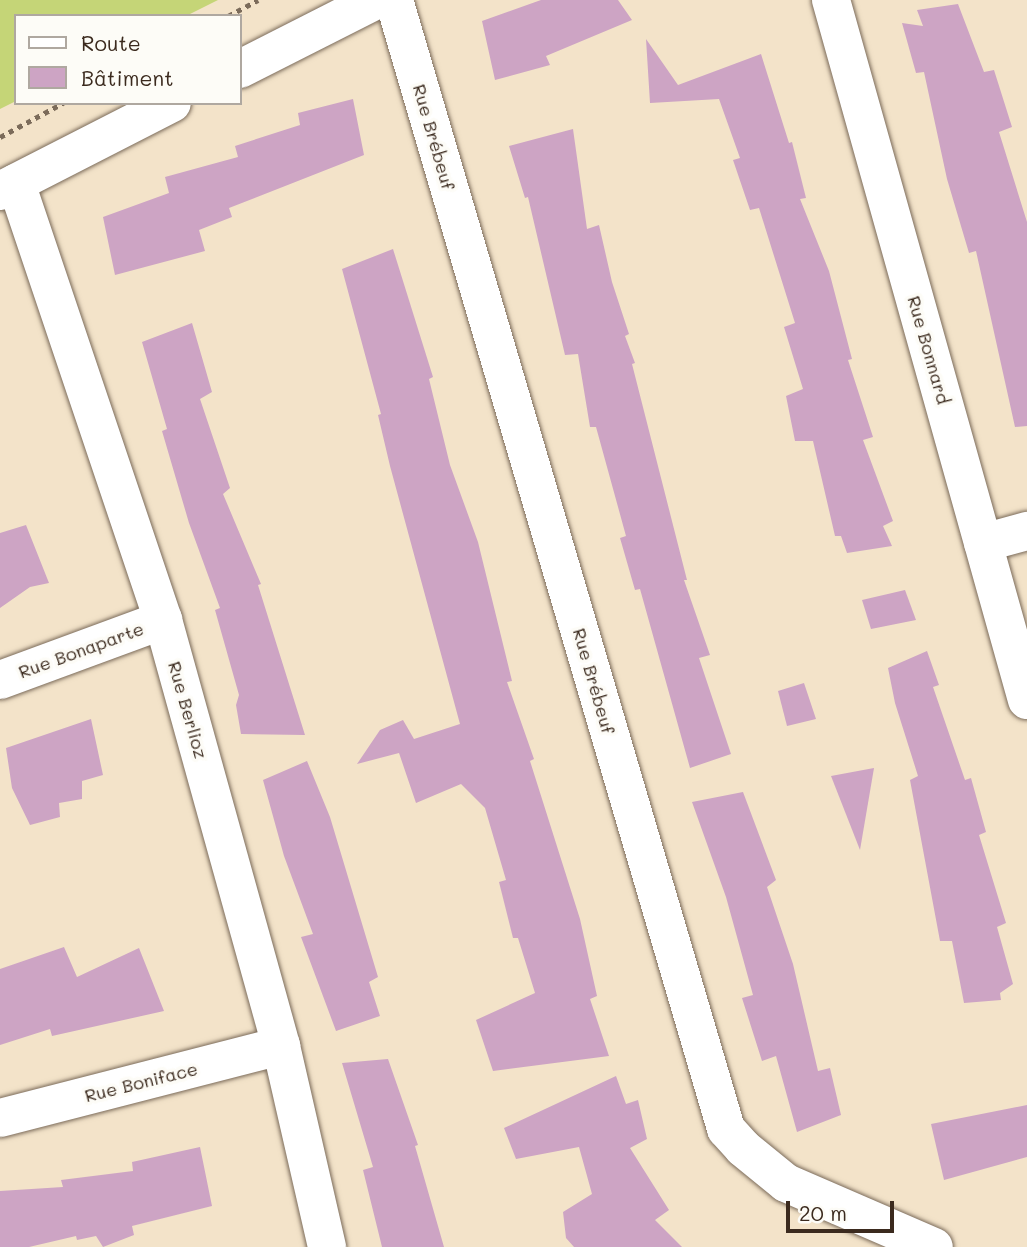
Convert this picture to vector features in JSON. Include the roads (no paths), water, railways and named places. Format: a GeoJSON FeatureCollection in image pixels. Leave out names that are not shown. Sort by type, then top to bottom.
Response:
{"type":"FeatureCollection","features":[{"type":"Feature","properties":{"kind":"street"},"geometry":{"type":"LineString","coordinates":[[242,68],[376,0]]}},
{"type":"Feature","properties":{"kind":"street","name":"Rue Brébeuf"},"geometry":{"type":"LineString","coordinates":[[394,0],[726,1129],[743,1149],[786,1183],[934,1247]]}},
{"type":"Feature","properties":{"kind":"street","name":"Rue Bonnard"},"geometry":{"type":"LineString","coordinates":[[831,0],[1027,700]]}},
{"type":"Feature","properties":{"kind":"street"},"geometry":{"type":"LineString","coordinates":[[8,187],[168,105]]}},
{"type":"Feature","properties":{"kind":"street","name":"Rue Berlioz"},"geometry":{"type":"LineString","coordinates":[[8,187],[163,620],[281,1046],[327,1247]]}},
{"type":"Feature","properties":{"kind":"street"},"geometry":{"type":"LineString","coordinates":[[983,543],[1027,531]]}},
{"type":"Feature","properties":{"kind":"street","name":"Rue Bonaparte"},"geometry":{"type":"LineString","coordinates":[[0,680],[163,620]]}},
{"type":"Feature","properties":{"kind":"street","name":"Rue Boniface"},"geometry":{"type":"LineString","coordinates":[[0,1118],[281,1046]]}}]}
